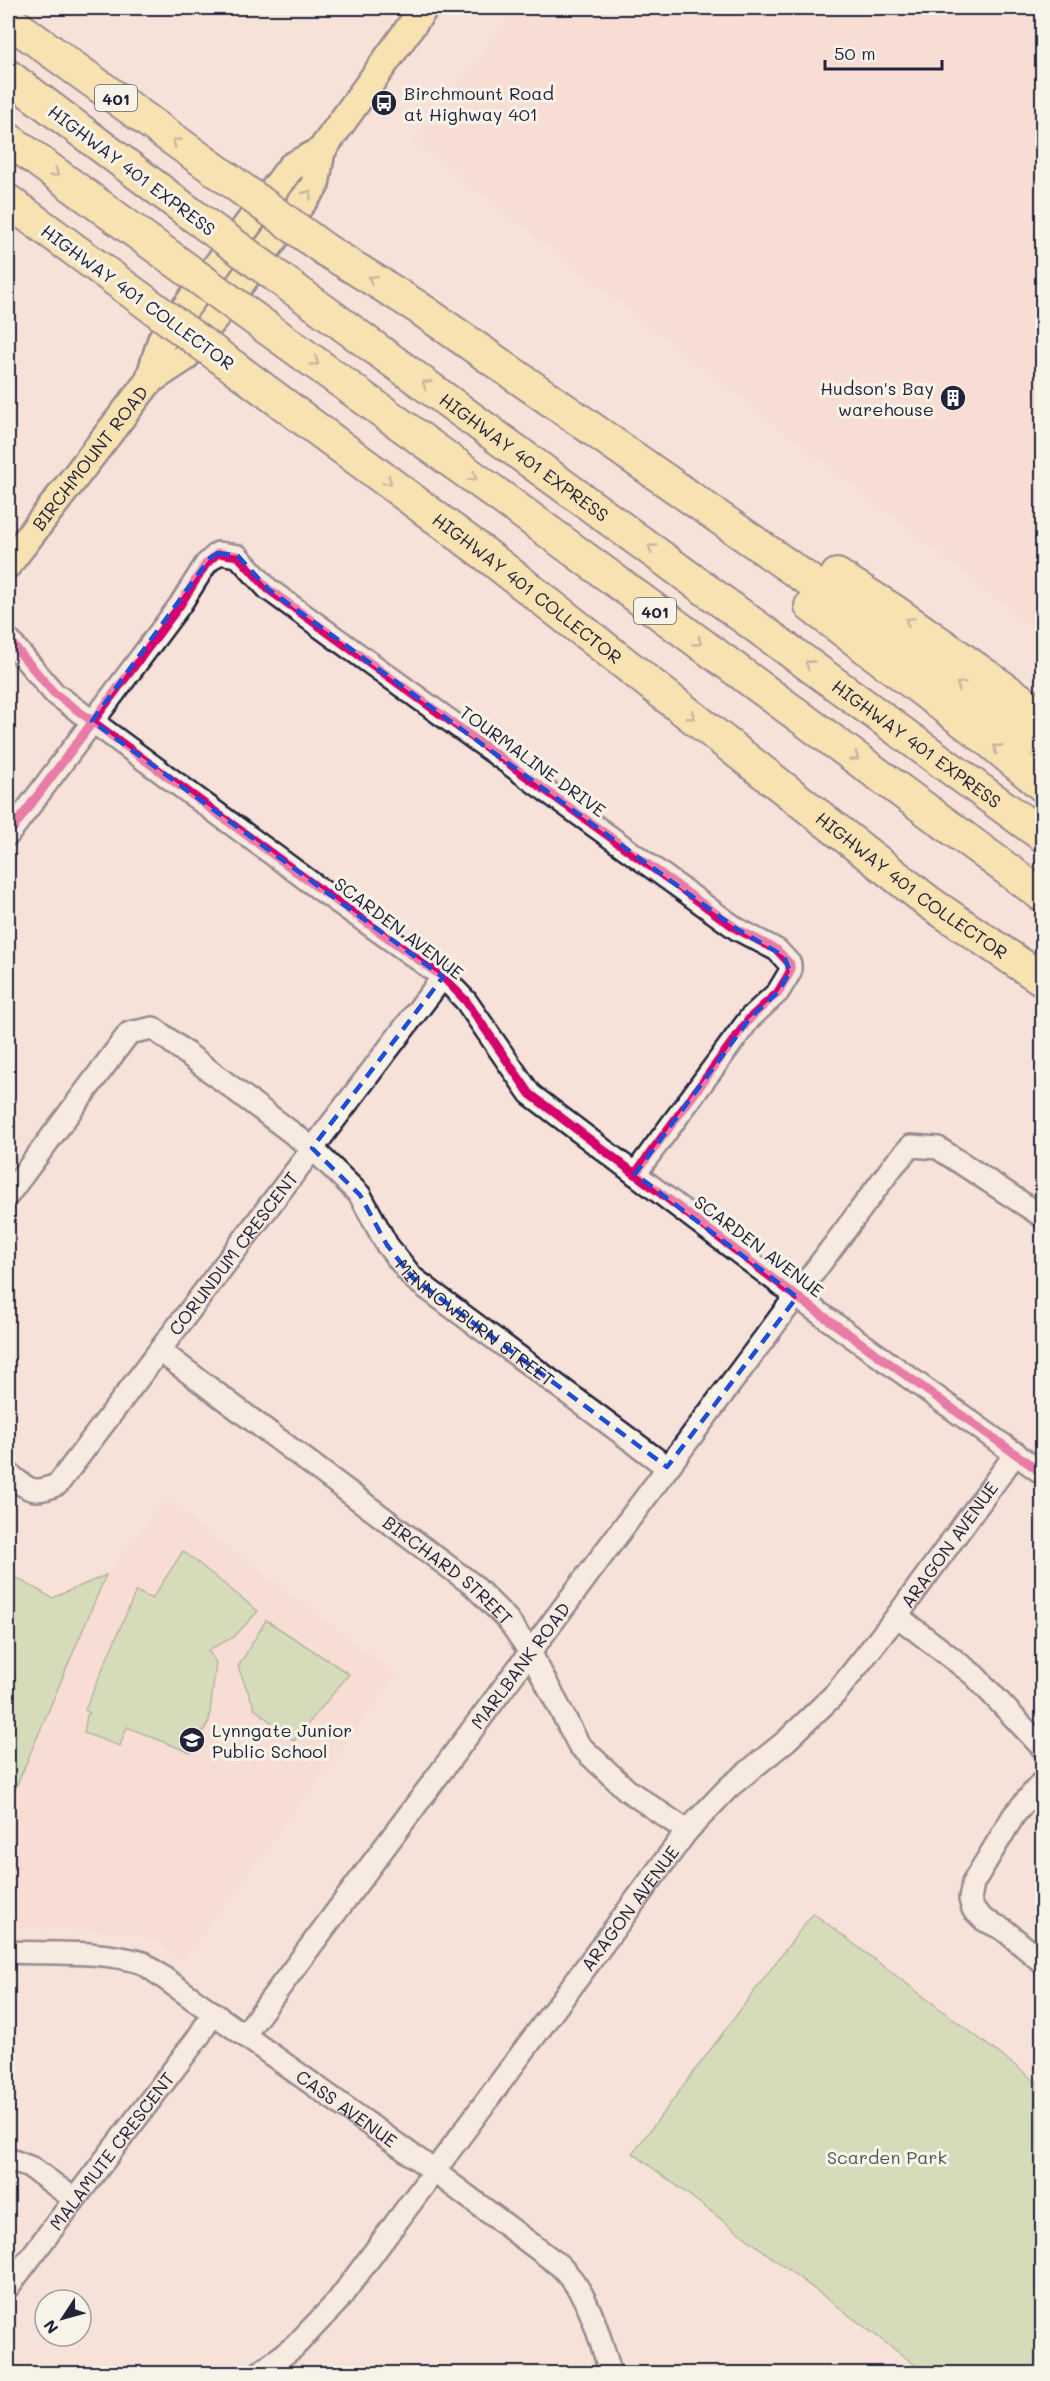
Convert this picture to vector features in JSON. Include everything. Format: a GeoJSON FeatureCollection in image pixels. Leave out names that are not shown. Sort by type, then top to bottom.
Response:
{"type":"FeatureCollection","features":[{"type":"Feature","properties":{"kind":"highway","name":"401"},"geometry":{"type":"LineString","coordinates":[[8,20],[327,251],[416,306],[1042,743]]}},
{"type":"Feature","properties":{"kind":"highway","name":"HIGHWAY 401 EXPRESS"},"geometry":{"type":"LineString","coordinates":[[8,76],[294,290],[565,484],[1042,835]]}},
{"type":"Feature","properties":{"kind":"highway","name":"401"},"geometry":{"type":"LineString","coordinates":[[8,139],[530,518],[1042,895]]}},
{"type":"Feature","properties":{"kind":"highway","name":"HIGHWAY 401 COLLECTOR"},"geometry":{"type":"LineString","coordinates":[[8,201],[485,554],[930,903],[1042,979]]}},
{"type":"Feature","properties":{"kind":"highway"},"geometry":{"type":"LineString","coordinates":[[416,306],[894,611],[1042,715]]}},
{"type":"Feature","properties":{"kind":"highway"},"geometry":{"type":"LineString","coordinates":[[416,306],[988,740],[1042,786]]}},
{"type":"Feature","properties":{"kind":"main road","name":"BIRCHMOUNT ROAD"},"geometry":{"type":"LineString","coordinates":[[8,564],[149,381],[184,358],[315,185],[321,151],[424,8]]}},
{"type":"Feature","properties":{"kind":"street","name":"TOURMALINE DRIVE"},"geometry":{"type":"LineString","coordinates":[[92,721],[180,605],[210,558],[218,553],[230,553],[238,556],[268,589],[728,922],[777,950],[790,964],[790,972],[785,982],[778,992],[750,1017],[635,1174]]}},
{"type":"Feature","properties":{"kind":"street","name":"SCARDEN AVENUE"},"geometry":{"type":"LineString","coordinates":[[8,639],[54,693],[443,977],[466,1001],[530,1094],[797,1297],[1042,1473]]}},
{"type":"Feature","properties":{"kind":"street"},"geometry":{"type":"LineString","coordinates":[[8,835],[92,721]]}},
{"type":"Feature","properties":{"kind":"street","name":"CORUNDUM CRESCENT"},"geometry":{"type":"LineString","coordinates":[[8,1473],[29,1489],[41,1492],[58,1484],[443,977]]}},
{"type":"Feature","properties":{"kind":"street","name":"MINNOWBURN STREET"},"geometry":{"type":"LineString","coordinates":[[8,1195],[129,1033],[153,1028],[312,1148],[360,1195],[387,1245],[413,1278],[667,1467]]}},
{"type":"Feature","properties":{"kind":"street","name":"MARLBANK ROAD"},"geometry":{"type":"LineString","coordinates":[[245,2034],[667,1467],[797,1297],[893,1166],[911,1146],[938,1148],[1042,1216]]}},
{"type":"Feature","properties":{"kind":"street","name":"BIRCHARD STREET"},"geometry":{"type":"LineString","coordinates":[[160,1351],[473,1585],[508,1620],[530,1652],[579,1745],[627,1790],[687,1832]]}},
{"type":"Feature","properties":{"kind":"street","name":"ARAGON AVENUE"},"geometry":{"type":"LineString","coordinates":[[258,2373],[294,2347],[337,2302],[687,1832],[729,1787],[786,1741],[836,1693],[897,1616],[1016,1454]]}},
{"type":"Feature","properties":{"kind":"street"},"geometry":{"type":"LineString","coordinates":[[897,1616],[974,1675],[1042,1747]]}},
{"type":"Feature","properties":{"kind":"street"},"geometry":{"type":"LineString","coordinates":[[1042,1782],[1014,1815],[972,1883],[970,1899],[973,1909],[984,1920],[1004,1929],[1042,1962]]}},
{"type":"Feature","properties":{"kind":"street","name":"CASS AVENUE"},"geometry":{"type":"LineString","coordinates":[[8,1952],[128,1959],[143,1963],[245,2034],[535,2246],[574,2280],[589,2307],[611,2373]]}},
{"type":"Feature","properties":{"kind":"street","name":"MALAMUTE CRESCENT"},"geometry":{"type":"LineString","coordinates":[[8,2287],[199,2036],[213,2013]]}},
{"type":"Feature","properties":{"kind":"street"},"geometry":{"type":"LineString","coordinates":[[8,2159],[32,2168],[74,2199]]}},
{"type":"Feature","properties":{"kind":"highlighted area"},"geometry":{"type":"Polygon","coordinates":[[[218,553],[238,556],[268,589],[737,929],[784,956],[790,972],[778,992],[750,1018],[635,1174],[797,1297],[667,1467],[413,1278],[387,1245],[360,1195],[312,1148],[443,977],[92,721],[210,558],[218,553]]]}},
{"type":"Feature","properties":{"kind":"shaded area","name":"Hudson's Bay warehouse"},"geometry":{"type":"Polygon","coordinates":[[[518,8],[1042,8],[1042,634],[414,141],[518,8]]]}},
{"type":"Feature","properties":{"kind":"shaded area","name":"Lynngate Junior Public School"},"geometry":{"type":"Polygon","coordinates":[[[165,1500],[397,1675],[182,1960],[157,1942],[130,1932],[8,1927],[8,1806],[106,1575],[165,1500]]]}},
{"type":"Feature","properties":{"kind":"green space"},"geometry":{"type":"Polygon","coordinates":[[[183,1551],[258,1611],[234,1637],[208,1650],[216,1663],[209,1721],[191,1753],[127,1727],[120,1746],[84,1733],[87,1715],[90,1713],[85,1710],[136,1591],[152,1599],[183,1551]]]}},
{"type":"Feature","properties":{"kind":"green space"},"geometry":{"type":"Polygon","coordinates":[[[8,1573],[52,1598],[106,1575],[8,1806],[8,1573]]]}},
{"type":"Feature","properties":{"kind":"green space"},"geometry":{"type":"Polygon","coordinates":[[[266,1620],[349,1674],[294,1741],[255,1709],[238,1667],[266,1620]]]}},
{"type":"Feature","properties":{"kind":"green space","name":"Scarden Park"},"geometry":{"type":"Polygon","coordinates":[[[813,1913],[1042,2086],[1042,2367],[1038,2373],[926,2373],[633,2153],[813,1913]]]}},
{"type":"Feature","properties":{"kind":"cycle path"},"geometry":{"type":"LineString","coordinates":[[8,835],[180,605],[206,564],[218,553],[238,556],[268,589],[737,929],[777,950],[790,964],[790,972],[778,992],[750,1018],[635,1174]]}},
{"type":"Feature","properties":{"kind":"cycle path"},"geometry":{"type":"LineString","coordinates":[[8,639],[54,693],[443,977],[466,1001],[530,1094],[797,1297],[1042,1473]]}},
{"type":"Feature","properties":{"kind":"place","name":"Birchmount Road at Highway 401"},"geometry":{"type":"Point","coordinates":[384,103]}},
{"type":"Feature","properties":{"kind":"place","name":"Hudson's Bay warehouse"},"geometry":{"type":"Point","coordinates":[953,398]}},
{"type":"Feature","properties":{"kind":"place","name":"Lynngate Junior Public School"},"geometry":{"type":"Point","coordinates":[192,1740]}}]}
